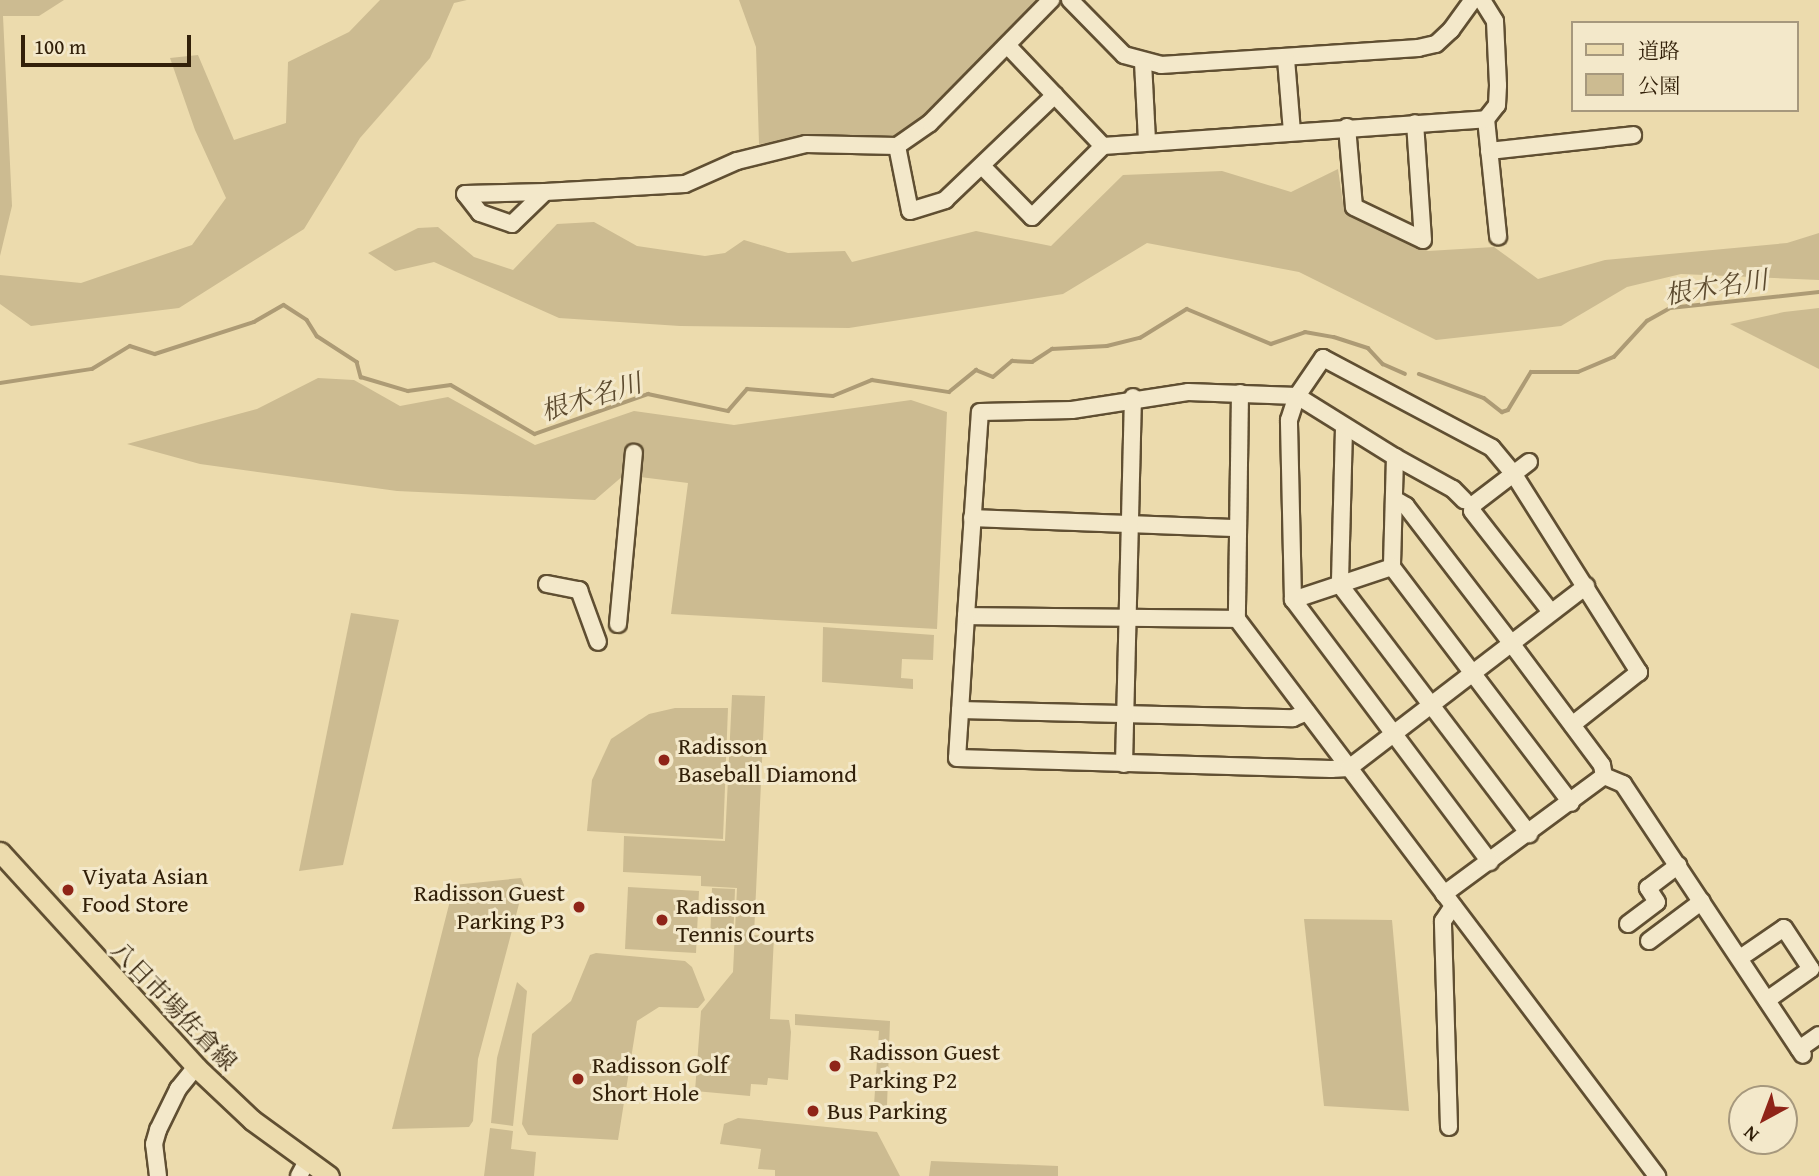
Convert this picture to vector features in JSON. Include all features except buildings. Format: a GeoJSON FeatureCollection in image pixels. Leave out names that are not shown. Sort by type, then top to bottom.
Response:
{"type":"FeatureCollection","features":[{"type":"Feature","properties":{"kind":"main road","name":"八日市場佐倉線"},"geometry":{"type":"LineString","coordinates":[[0,852],[197,1067],[303,1169],[329,1176]]}},
{"type":"Feature","properties":{"kind":"street"},"geometry":{"type":"LineString","coordinates":[[545,192],[685,184],[737,161],[806,144],[897,145],[930,123],[1051,0]]}},
{"type":"Feature","properties":{"kind":"street"},"geometry":{"type":"LineString","coordinates":[[1070,0],[1124,55],[1161,65],[1390,52],[1436,44],[1473,0]]}},
{"type":"Feature","properties":{"kind":"street"},"geometry":{"type":"LineString","coordinates":[[1482,0],[1495,21],[1497,104],[1486,119],[1498,236]]}},
{"type":"Feature","properties":{"kind":"street"},"geometry":{"type":"LineString","coordinates":[[1007,45],[1103,146]]}},
{"type":"Feature","properties":{"kind":"street"},"geometry":{"type":"LineString","coordinates":[[1286,59],[1292,132]]}},
{"type":"Feature","properties":{"kind":"street"},"geometry":{"type":"LineString","coordinates":[[1143,62],[1147,141]]}},
{"type":"Feature","properties":{"kind":"street"},"geometry":{"type":"LineString","coordinates":[[897,145],[910,211],[945,200],[983,167],[1055,95]]}},
{"type":"Feature","properties":{"kind":"street"},"geometry":{"type":"LineString","coordinates":[[983,167],[1032,218],[1103,146],[1486,119]]}},
{"type":"Feature","properties":{"kind":"street"},"geometry":{"type":"LineString","coordinates":[[1347,127],[1354,207],[1423,240],[1415,123]]}},
{"type":"Feature","properties":{"kind":"street"},"geometry":{"type":"LineString","coordinates":[[1489,151],[1633,135]]}},
{"type":"Feature","properties":{"kind":"street"},"geometry":{"type":"LineString","coordinates":[[1490,862],[1293,600],[1289,420],[1297,397],[1323,358],[1492,448],[1513,473],[1639,672],[1572,725]]}},
{"type":"Feature","properties":{"kind":"street"},"geometry":{"type":"LineString","coordinates":[[1240,393],[1237,619],[1657,1176]]}},
{"type":"Feature","properties":{"kind":"street"},"geometry":{"type":"LineString","coordinates":[[1465,500],[1453,489],[1344,428],[1297,397],[1240,393],[1133,397],[1072,410],[980,412],[957,758],[1349,768],[1471,671],[1586,586]]}},
{"type":"Feature","properties":{"kind":"street"},"geometry":{"type":"LineString","coordinates":[[1124,764],[1133,397]]}},
{"type":"Feature","properties":{"kind":"street"},"geometry":{"type":"LineString","coordinates":[[1344,428],[1340,585],[1529,834]]}},
{"type":"Feature","properties":{"kind":"street"},"geometry":{"type":"LineString","coordinates":[[618,624],[634,453]]}},
{"type":"Feature","properties":{"kind":"street"},"geometry":{"type":"LineString","coordinates":[[1395,457],[1392,567],[1571,803]]}},
{"type":"Feature","properties":{"kind":"street"},"geometry":{"type":"LineString","coordinates":[[1529,462],[1474,504],[1472,511],[1551,612]]}},
{"type":"Feature","properties":{"kind":"street"},"geometry":{"type":"LineString","coordinates":[[1394,499],[1406,506],[1511,643],[1602,765],[1604,776]]}},
{"type":"Feature","properties":{"kind":"street"},"geometry":{"type":"LineString","coordinates":[[972,518],[1238,528]]}},
{"type":"Feature","properties":{"kind":"street"},"geometry":{"type":"LineString","coordinates":[[1293,600],[1392,567]]}},
{"type":"Feature","properties":{"kind":"street"},"geometry":{"type":"LineString","coordinates":[[547,584],[579,590],[598,642]]}},
{"type":"Feature","properties":{"kind":"street"},"geometry":{"type":"LineString","coordinates":[[966,616],[1127,621],[1237,619]]}},
{"type":"Feature","properties":{"kind":"street"},"geometry":{"type":"LineString","coordinates":[[960,710],[1293,718],[1307,712]]}},
{"type":"Feature","properties":{"kind":"street"},"geometry":{"type":"LineString","coordinates":[[1449,1128],[1443,921],[1449,900],[1490,862],[1604,776]]}},
{"type":"Feature","properties":{"kind":"street"},"geometry":{"type":"LineString","coordinates":[[1604,776],[1623,784],[1801,1052],[1819,1035]]}},
{"type":"Feature","properties":{"kind":"street"},"geometry":{"type":"LineString","coordinates":[[1628,924],[1657,902],[1648,888],[1678,865]]}},
{"type":"Feature","properties":{"kind":"street"},"geometry":{"type":"LineString","coordinates":[[1649,941],[1702,901]]}},
{"type":"Feature","properties":{"kind":"street"},"geometry":{"type":"LineString","coordinates":[[1740,958],[1784,928],[1811,969],[1768,1000]]}},
{"type":"Feature","properties":{"kind":"street"},"geometry":{"type":"LineString","coordinates":[[158,1176],[154,1144],[158,1130],[178,1089],[197,1067]]}},
{"type":"Feature","properties":{"kind":"green space"},"geometry":{"type":"Polygon","coordinates":[[[0,0],[64,0],[39,16],[3,16],[12,206],[0,256],[0,0]]]}},
{"type":"Feature","properties":{"kind":"green space"},"geometry":{"type":"Polygon","coordinates":[[[380,0],[467,0],[454,3],[430,58],[360,138],[304,229],[179,308],[31,326],[0,304],[0,275],[81,283],[192,245],[226,198],[195,130],[170,58],[198,55],[234,140],[286,123],[288,62],[349,32],[380,0]]]}},
{"type":"Feature","properties":{"kind":"green space"},"geometry":{"type":"Polygon","coordinates":[[[739,0],[1044,0],[902,139],[804,139],[759,144],[756,47],[739,0]]]}},
{"type":"Feature","properties":{"kind":"green space"},"geometry":{"type":"Polygon","coordinates":[[[1338,169],[1344,210],[1428,251],[1494,247],[1538,279],[1605,260],[1787,243],[1819,233],[1819,280],[1681,274],[1627,287],[1561,326],[1436,340],[1299,272],[1147,243],[1063,294],[849,328],[680,326],[559,318],[434,262],[395,271],[368,253],[418,228],[438,227],[474,257],[513,270],[557,224],[594,222],[637,246],[705,256],[725,253],[744,240],[788,253],[845,251],[852,262],[976,231],[1051,246],[1123,175],[1222,171],[1291,192],[1338,169]]]}},
{"type":"Feature","properties":{"kind":"green space"},"geometry":{"type":"Polygon","coordinates":[[[1819,308],[1819,369],[1730,324],[1784,312],[1819,308]]]}},
{"type":"Feature","properties":{"kind":"green space"},"geometry":{"type":"Polygon","coordinates":[[[318,378],[354,380],[400,406],[448,397],[535,445],[634,411],[734,425],[911,400],[947,412],[937,629],[671,614],[688,483],[624,475],[595,500],[397,491],[200,464],[127,444],[257,409],[318,378]]]}},
{"type":"Feature","properties":{"kind":"green space"},"geometry":{"type":"Polygon","coordinates":[[[351,613],[399,620],[343,865],[299,871],[351,613]]]}},
{"type":"Feature","properties":{"kind":"green space"},"geometry":{"type":"Polygon","coordinates":[[[823,627],[934,635],[933,660],[902,659],[901,678],[913,679],[913,689],[822,682],[823,627]]]}},
{"type":"Feature","properties":{"kind":"green space"},"geometry":{"type":"Polygon","coordinates":[[[732,695],[765,696],[754,935],[774,936],[770,1019],[789,1020],[791,1032],[788,1080],[768,1078],[767,1085],[751,1084],[750,1096],[695,1091],[701,1011],[733,972],[737,888],[701,886],[701,876],[623,872],[624,836],[725,841],[732,695]]]}},
{"type":"Feature","properties":{"kind":"green space","name":"Radisson Baseball Diamond"},"geometry":{"type":"Polygon","coordinates":[[[675,708],[728,708],[723,839],[587,831],[592,780],[611,739],[649,714],[675,708]]]}},
{"type":"Feature","properties":{"kind":"green space"},"geometry":{"type":"Polygon","coordinates":[[[521,878],[524,885],[478,1059],[473,1121],[469,1127],[392,1129],[454,885],[521,878]]]}},
{"type":"Feature","properties":{"kind":"green space","name":"Radisson Tennis Courts"},"geometry":{"type":"Polygon","coordinates":[[[628,887],[699,891],[696,953],[625,949],[628,887]]]}},
{"type":"Feature","properties":{"kind":"green space"},"geometry":{"type":"Polygon","coordinates":[[[712,888],[735,889],[733,944],[710,943],[712,888]]]}},
{"type":"Feature","properties":{"kind":"green space"},"geometry":{"type":"Polygon","coordinates":[[[1304,919],[1392,920],[1409,1111],[1324,1106],[1304,919]]]}},
{"type":"Feature","properties":{"kind":"green space","name":"Radisson Golf Short Hole"},"geometry":{"type":"Polygon","coordinates":[[[596,953],[685,961],[692,967],[705,1000],[698,1008],[659,1007],[637,1021],[618,1140],[528,1135],[522,1124],[532,1034],[571,1001],[590,955],[596,953]]]}},
{"type":"Feature","properties":{"kind":"green space"},"geometry":{"type":"Polygon","coordinates":[[[517,982],[527,991],[513,1126],[491,1123],[497,1058],[517,982]]]}},
{"type":"Feature","properties":{"kind":"green space"},"geometry":{"type":"Polygon","coordinates":[[[795,1014],[890,1021],[887,1106],[874,1105],[879,1031],[795,1025],[795,1014]]]}},
{"type":"Feature","properties":{"kind":"green space"},"geometry":{"type":"Polygon","coordinates":[[[738,1118],[877,1132],[900,1176],[775,1176],[775,1170],[758,1169],[761,1149],[720,1144],[724,1124],[738,1118]]]}},
{"type":"Feature","properties":{"kind":"green space"},"geometry":{"type":"Polygon","coordinates":[[[490,1128],[513,1131],[511,1149],[536,1152],[534,1176],[484,1176],[490,1128]]]}},
{"type":"Feature","properties":{"kind":"green space"},"geometry":{"type":"Polygon","coordinates":[[[931,1161],[1058,1166],[1058,1176],[929,1176],[931,1161]]]}},
{"type":"Feature","properties":{"kind":"waterway","name":"根木名川"},"geometry":{"type":"LineString","coordinates":[[1419,374],[1484,398],[1502,412],[1508,410],[1531,372],[1578,372],[1614,357],[1647,321],[1670,308],[1819,292]]}},
{"type":"Feature","properties":{"kind":"waterway","name":"根木名川"},"geometry":{"type":"LineString","coordinates":[[0,383],[92,369],[130,346],[155,354],[254,322],[284,305],[307,320],[317,336],[357,362],[361,377],[408,391],[451,385],[535,434],[648,394],[728,411],[747,389],[833,396],[872,380],[949,392],[976,370],[993,377],[1012,361],[1032,362],[1052,349],[1107,346],[1140,338],[1187,309],[1271,344],[1305,332],[1334,337],[1368,348],[1383,364],[1405,374]]}},
{"type":"Feature","properties":{"kind":"place","name":"Radisson Baseball Diamond"},"geometry":{"type":"Point","coordinates":[664,760]}},
{"type":"Feature","properties":{"kind":"place","name":"Viyata Asian Food Store"},"geometry":{"type":"Point","coordinates":[68,890]}},
{"type":"Feature","properties":{"kind":"place","name":"Radisson Guest Parking P3"},"geometry":{"type":"Point","coordinates":[579,907]}},
{"type":"Feature","properties":{"kind":"place","name":"Radisson Tennis Courts"},"geometry":{"type":"Point","coordinates":[662,920]}},
{"type":"Feature","properties":{"kind":"place","name":"Radisson Guest Parking P2"},"geometry":{"type":"Point","coordinates":[835,1066]}},
{"type":"Feature","properties":{"kind":"place","name":"Radisson Golf Short Hole"},"geometry":{"type":"Point","coordinates":[578,1079]}},
{"type":"Feature","properties":{"kind":"place","name":"Bus Parking"},"geometry":{"type":"Point","coordinates":[813,1111]}}]}
